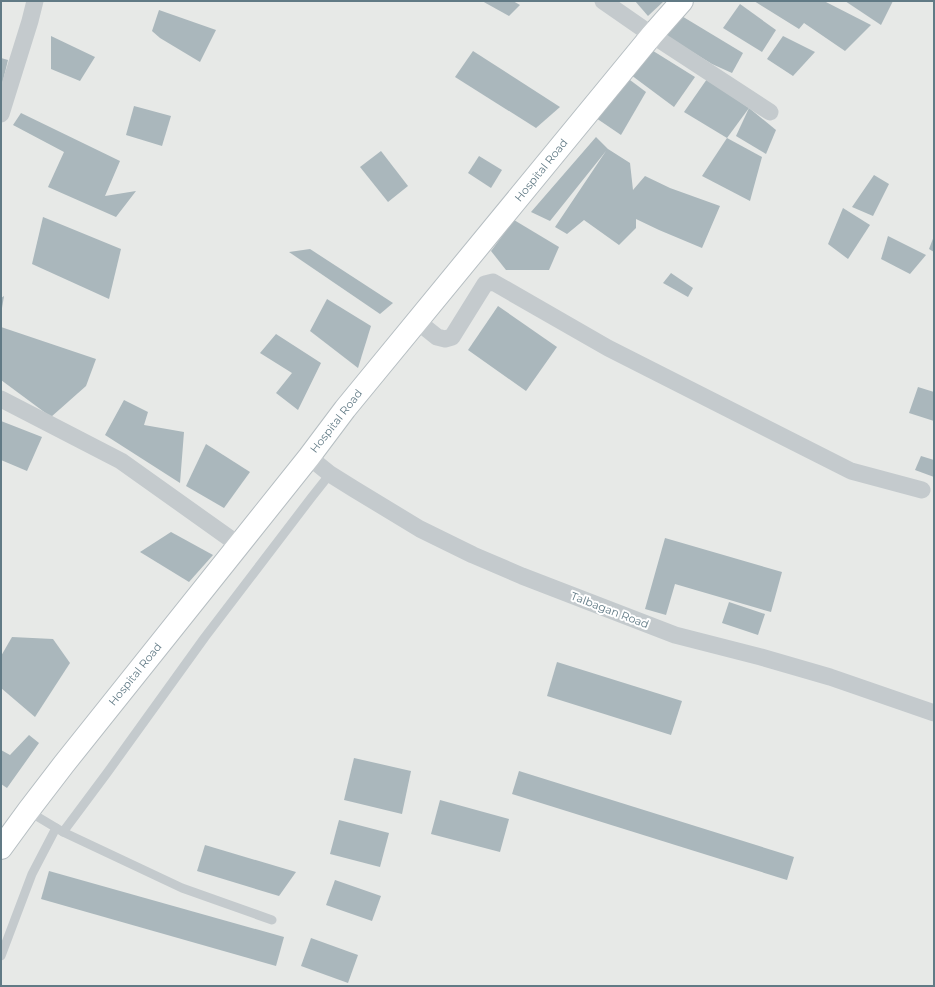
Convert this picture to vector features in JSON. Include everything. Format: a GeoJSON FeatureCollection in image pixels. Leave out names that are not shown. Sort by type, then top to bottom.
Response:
{"type":"FeatureCollection","features":[{"type":"Feature","properties":{"kind":"main road","name":"Hospital Road"},"geometry":{"type":"LineString","coordinates":[[1,848],[108,708],[309,457],[345,408],[652,35],[682,1]]}},
{"type":"Feature","properties":{"kind":"street"},"geometry":{"type":"LineString","coordinates":[[1,114],[35,1]]}},
{"type":"Feature","properties":{"kind":"street"},"geometry":{"type":"LineString","coordinates":[[603,1],[770,112]]}},
{"type":"Feature","properties":{"kind":"street"},"geometry":{"type":"LineString","coordinates":[[417,321],[437,337],[445,339],[452,337],[485,284],[493,282],[608,348],[851,471],[922,490]]}},
{"type":"Feature","properties":{"kind":"street"},"geometry":{"type":"LineString","coordinates":[[1,399],[121,462],[239,545]]}},
{"type":"Feature","properties":{"kind":"street","name":"Talbagan Road"},"geometry":{"type":"LineString","coordinates":[[309,457],[330,474],[354,490],[420,529],[473,555],[522,576],[675,635],[761,657],[830,677],[934,714]]}},
{"type":"Feature","properties":{"kind":"lane"},"geometry":{"type":"LineString","coordinates":[[1,956],[32,874],[60,830],[107,773],[205,637],[310,498],[330,474]]}},
{"type":"Feature","properties":{"kind":"lane"},"geometry":{"type":"LineString","coordinates":[[28,811],[60,830],[182,888],[272,920]]}},
{"type":"Feature","properties":{"kind":"shaded area"},"geometry":{"type":"Polygon","coordinates":[[[1,1],[934,1],[934,986],[1,986],[1,1]]]}},
{"type":"Feature","properties":{"kind":"building"},"geometry":{"type":"Polygon","coordinates":[[[482,1],[513,1],[520,5],[509,16],[482,1]]]}},
{"type":"Feature","properties":{"kind":"building"},"geometry":{"type":"Polygon","coordinates":[[[635,1],[664,1],[648,16],[635,1]]]}},
{"type":"Feature","properties":{"kind":"building"},"geometry":{"type":"Polygon","coordinates":[[[754,1],[824,1],[871,25],[845,51],[804,23],[799,29],[754,1]]]}},
{"type":"Feature","properties":{"kind":"building"},"geometry":{"type":"Polygon","coordinates":[[[845,1],[893,1],[881,25],[845,1]]]}},
{"type":"Feature","properties":{"kind":"building"},"geometry":{"type":"Polygon","coordinates":[[[740,4],[776,30],[762,52],[723,28],[740,4]]]}},
{"type":"Feature","properties":{"kind":"building"},"geometry":{"type":"Polygon","coordinates":[[[159,10],[216,30],[200,62],[160,38],[152,31],[159,10]]]}},
{"type":"Feature","properties":{"kind":"building"},"geometry":{"type":"Polygon","coordinates":[[[680,15],[743,53],[732,73],[712,64],[663,34],[680,15]]]}},
{"type":"Feature","properties":{"kind":"building"},"geometry":{"type":"Polygon","coordinates":[[[51,36],[95,57],[80,81],[51,69],[51,36]]]}},
{"type":"Feature","properties":{"kind":"building"},"geometry":{"type":"Polygon","coordinates":[[[783,36],[815,52],[793,76],[767,59],[783,36]]]}},
{"type":"Feature","properties":{"kind":"building"},"geometry":{"type":"Polygon","coordinates":[[[650,49],[695,77],[674,107],[631,75],[650,49]]]}},
{"type":"Feature","properties":{"kind":"building"},"geometry":{"type":"Polygon","coordinates":[[[473,51],[560,107],[536,128],[455,77],[473,51]]]}},
{"type":"Feature","properties":{"kind":"building"},"geometry":{"type":"Polygon","coordinates":[[[1,58],[8,60],[2,85],[1,85],[1,58]]]}},
{"type":"Feature","properties":{"kind":"building"},"geometry":{"type":"Polygon","coordinates":[[[626,77],[646,92],[621,135],[596,118],[626,77]]]}},
{"type":"Feature","properties":{"kind":"building"},"geometry":{"type":"Polygon","coordinates":[[[707,79],[749,108],[727,138],[684,112],[707,79]]]}},
{"type":"Feature","properties":{"kind":"building"},"geometry":{"type":"Polygon","coordinates":[[[134,106],[171,116],[162,146],[126,135],[134,106]]]}},
{"type":"Feature","properties":{"kind":"building"},"geometry":{"type":"Polygon","coordinates":[[[749,108],[776,130],[766,154],[736,136],[749,108]]]}},
{"type":"Feature","properties":{"kind":"building"},"geometry":{"type":"Polygon","coordinates":[[[21,113],[120,161],[105,196],[136,191],[116,217],[48,187],[64,152],[13,125],[21,113]]]}},
{"type":"Feature","properties":{"kind":"building"},"geometry":{"type":"Polygon","coordinates":[[[596,137],[608,149],[630,163],[633,190],[645,176],[670,188],[720,206],[702,248],[636,219],[636,228],[619,245],[584,220],[567,234],[555,227],[606,151],[550,221],[531,212],[596,137]]]}},
{"type":"Feature","properties":{"kind":"building"},"geometry":{"type":"Polygon","coordinates":[[[727,138],[762,157],[750,201],[702,176],[727,138]]]}},
{"type":"Feature","properties":{"kind":"building"},"geometry":{"type":"Polygon","coordinates":[[[381,151],[408,186],[388,202],[360,167],[381,151]]]}},
{"type":"Feature","properties":{"kind":"building"},"geometry":{"type":"Polygon","coordinates":[[[479,156],[502,170],[491,188],[468,173],[479,156]]]}},
{"type":"Feature","properties":{"kind":"building"},"geometry":{"type":"Polygon","coordinates":[[[874,175],[889,184],[873,216],[852,207],[874,175]]]}},
{"type":"Feature","properties":{"kind":"building"},"geometry":{"type":"Polygon","coordinates":[[[843,208],[870,225],[848,259],[828,244],[843,208]]]}},
{"type":"Feature","properties":{"kind":"building"},"geometry":{"type":"Polygon","coordinates":[[[43,217],[121,249],[109,299],[32,264],[43,217]]]}},
{"type":"Feature","properties":{"kind":"building"},"geometry":{"type":"Polygon","coordinates":[[[514,220],[559,247],[549,270],[506,270],[491,251],[514,220]]]}},
{"type":"Feature","properties":{"kind":"building"},"geometry":{"type":"Polygon","coordinates":[[[888,236],[926,255],[910,274],[881,259],[888,236]]]}},
{"type":"Feature","properties":{"kind":"building"},"geometry":{"type":"Polygon","coordinates":[[[934,236],[934,252],[929,249],[934,236]]]}},
{"type":"Feature","properties":{"kind":"building"},"geometry":{"type":"Polygon","coordinates":[[[310,249],[393,303],[380,314],[289,252],[310,249]]]}},
{"type":"Feature","properties":{"kind":"building"},"geometry":{"type":"Polygon","coordinates":[[[671,273],[693,288],[688,297],[663,283],[671,273]]]}},
{"type":"Feature","properties":{"kind":"building"},"geometry":{"type":"Polygon","coordinates":[[[4,296],[2,308],[1,308],[1,298],[4,296]]]}},
{"type":"Feature","properties":{"kind":"building"},"geometry":{"type":"Polygon","coordinates":[[[327,299],[371,326],[358,368],[310,331],[327,299]]]}},
{"type":"Feature","properties":{"kind":"building"},"geometry":{"type":"Polygon","coordinates":[[[498,306],[557,347],[526,391],[468,350],[498,306]]]}},
{"type":"Feature","properties":{"kind":"building"},"geometry":{"type":"Polygon","coordinates":[[[1,327],[96,359],[86,386],[51,417],[1,380],[1,327]]]}},
{"type":"Feature","properties":{"kind":"building"},"geometry":{"type":"Polygon","coordinates":[[[276,334],[321,363],[298,410],[276,393],[292,373],[260,353],[276,334]]]}},
{"type":"Feature","properties":{"kind":"building"},"geometry":{"type":"Polygon","coordinates":[[[918,387],[934,392],[934,421],[909,413],[918,387]]]}},
{"type":"Feature","properties":{"kind":"building"},"geometry":{"type":"Polygon","coordinates":[[[124,400],[148,412],[144,425],[184,432],[180,483],[105,435],[124,400]]]}},
{"type":"Feature","properties":{"kind":"building"},"geometry":{"type":"Polygon","coordinates":[[[1,421],[42,437],[27,471],[1,460],[1,421]]]}},
{"type":"Feature","properties":{"kind":"building"},"geometry":{"type":"Polygon","coordinates":[[[206,444],[250,472],[224,508],[186,486],[206,444]]]}},
{"type":"Feature","properties":{"kind":"building"},"geometry":{"type":"Polygon","coordinates":[[[921,456],[934,460],[934,477],[915,470],[921,456]]]}},
{"type":"Feature","properties":{"kind":"building"},"geometry":{"type":"Polygon","coordinates":[[[171,532],[213,555],[189,582],[140,552],[171,532]]]}},
{"type":"Feature","properties":{"kind":"building"},"geometry":{"type":"Polygon","coordinates":[[[665,538],[782,572],[771,612],[675,584],[666,615],[645,609],[665,538]]]}},
{"type":"Feature","properties":{"kind":"building"},"geometry":{"type":"Polygon","coordinates":[[[729,602],[765,614],[758,635],[722,623],[729,602]]]}},
{"type":"Feature","properties":{"kind":"building"},"geometry":{"type":"Polygon","coordinates":[[[12,637],[53,639],[70,663],[35,717],[1,688],[1,656],[12,637]]]}},
{"type":"Feature","properties":{"kind":"building"},"geometry":{"type":"Polygon","coordinates":[[[557,662],[682,701],[671,735],[547,696],[557,662]]]}},
{"type":"Feature","properties":{"kind":"building"},"geometry":{"type":"Polygon","coordinates":[[[29,735],[39,743],[7,788],[1,784],[1,750],[10,755],[29,735]]]}},
{"type":"Feature","properties":{"kind":"building"},"geometry":{"type":"Polygon","coordinates":[[[354,758],[411,771],[402,814],[344,800],[354,758]]]}},
{"type":"Feature","properties":{"kind":"building"},"geometry":{"type":"Polygon","coordinates":[[[519,771],[794,857],[787,880],[512,794],[519,771]]]}},
{"type":"Feature","properties":{"kind":"building"},"geometry":{"type":"Polygon","coordinates":[[[440,800],[509,819],[500,852],[431,834],[440,800]]]}},
{"type":"Feature","properties":{"kind":"building"},"geometry":{"type":"Polygon","coordinates":[[[339,820],[389,833],[380,867],[330,854],[339,820]]]}},
{"type":"Feature","properties":{"kind":"building"},"geometry":{"type":"Polygon","coordinates":[[[205,845],[296,872],[279,896],[197,871],[205,845]]]}},
{"type":"Feature","properties":{"kind":"building"},"geometry":{"type":"Polygon","coordinates":[[[49,871],[284,937],[276,966],[41,899],[49,871]]]}},
{"type":"Feature","properties":{"kind":"building"},"geometry":{"type":"Polygon","coordinates":[[[335,880],[381,896],[372,921],[326,905],[335,880]]]}},
{"type":"Feature","properties":{"kind":"building"},"geometry":{"type":"Polygon","coordinates":[[[311,938],[358,955],[348,983],[301,966],[311,938]]]}}]}
